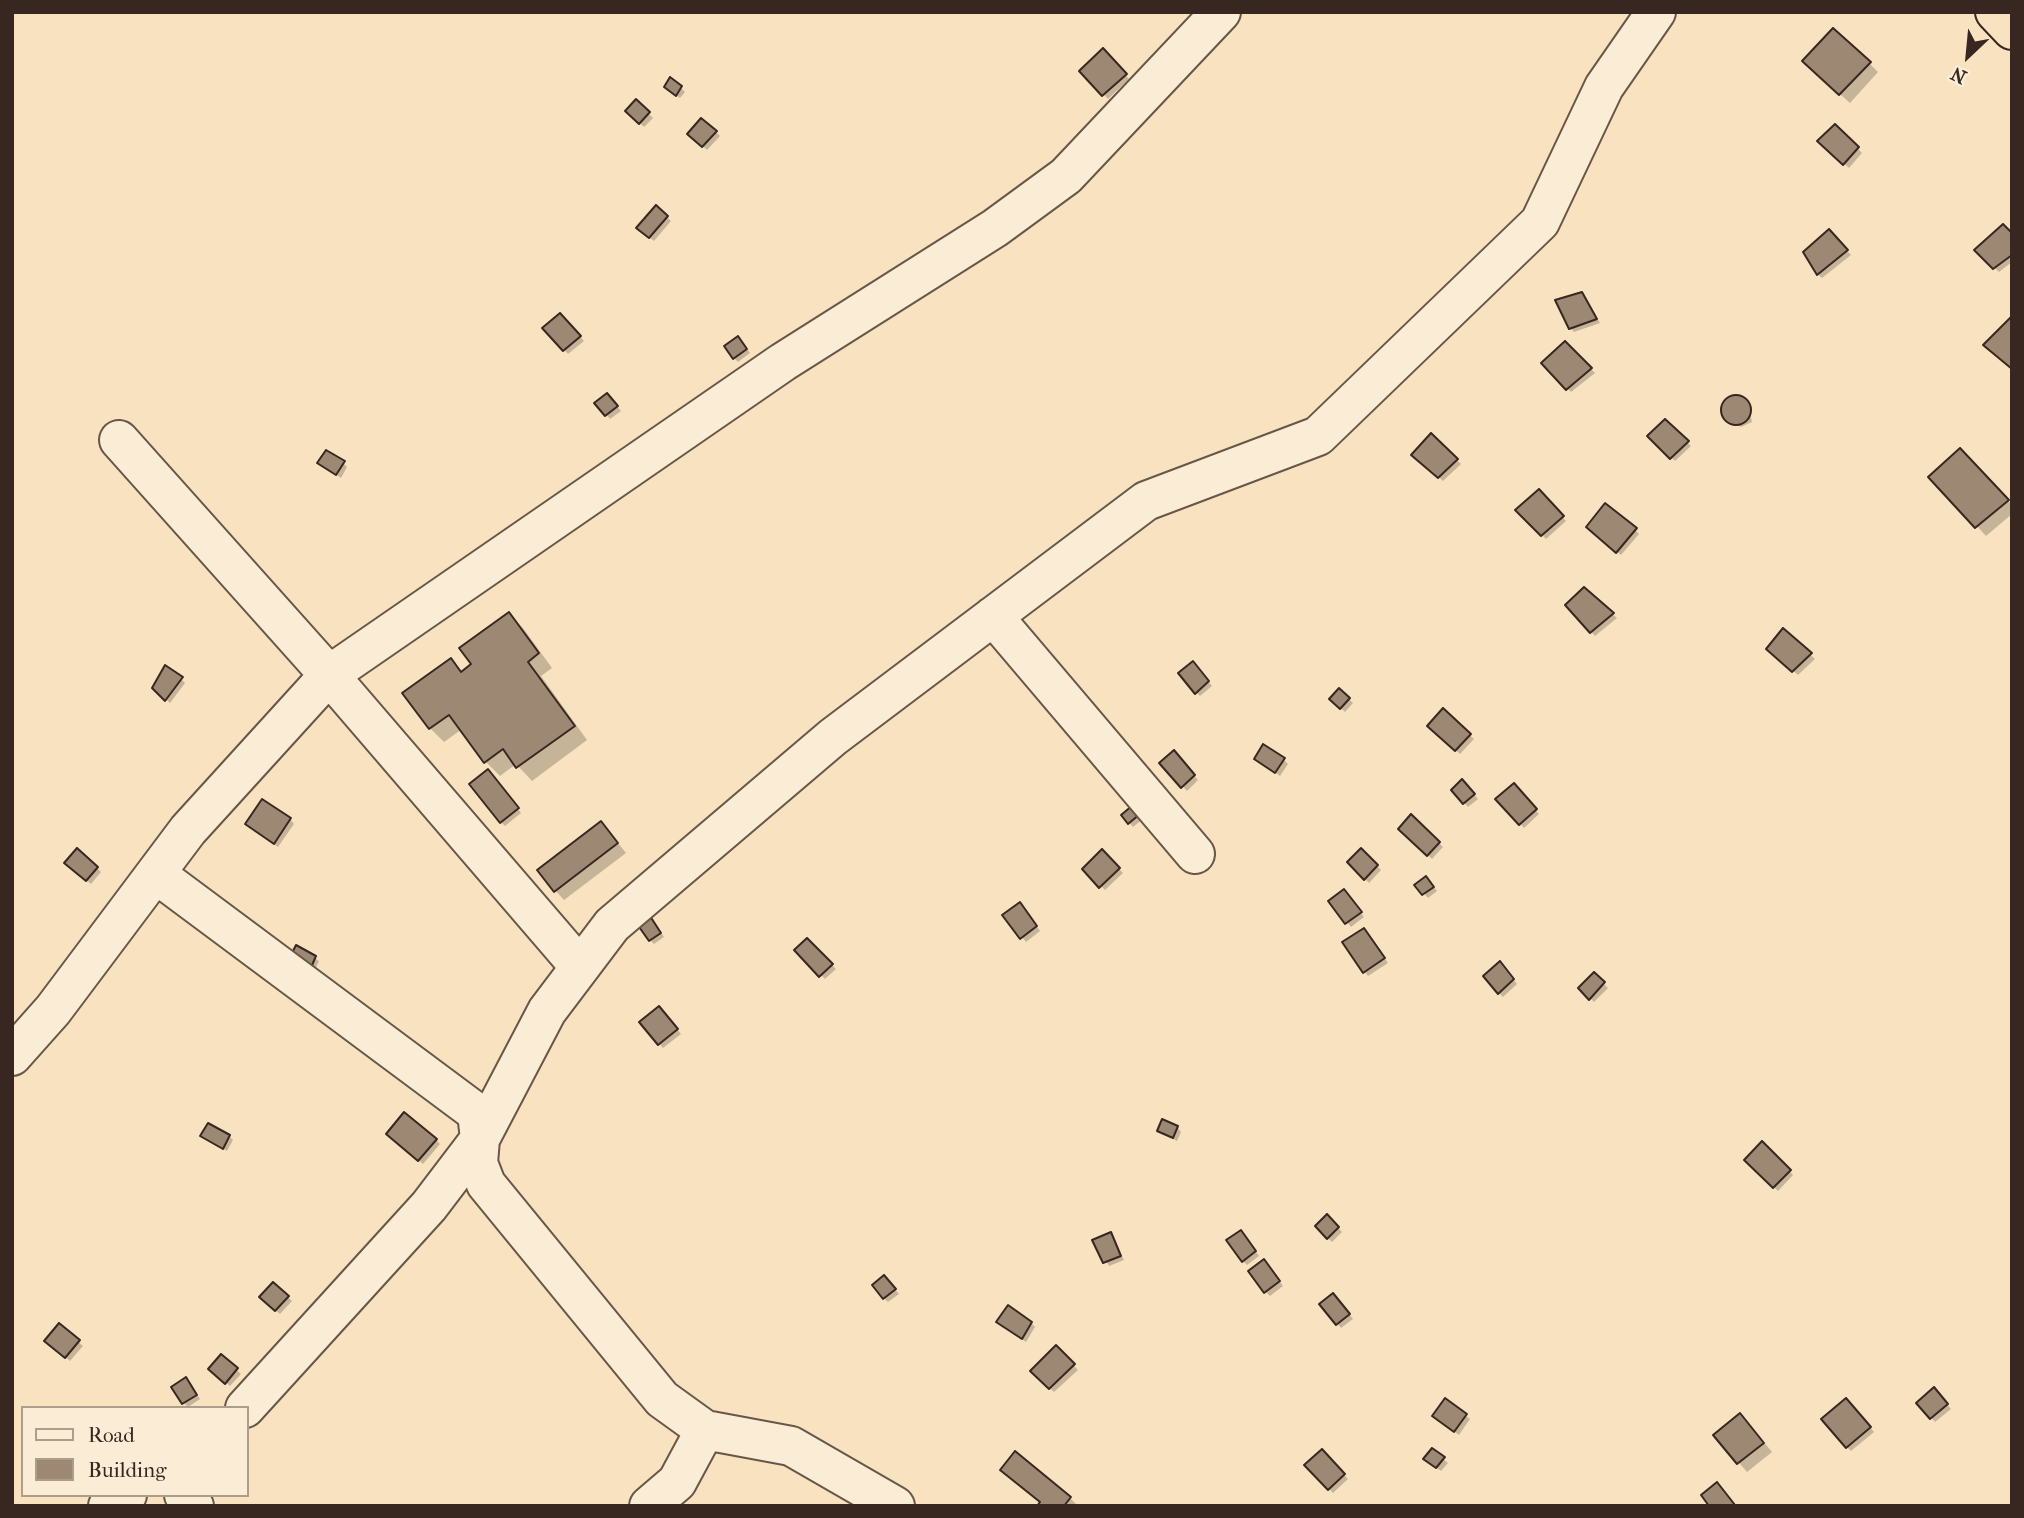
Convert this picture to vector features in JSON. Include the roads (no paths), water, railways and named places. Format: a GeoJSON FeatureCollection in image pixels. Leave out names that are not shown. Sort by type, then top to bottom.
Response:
{"type":"FeatureCollection","features":[{"type":"Feature","properties":{"kind":"highway"},"geometry":{"type":"LineString","coordinates":[[1995,12],[2012,30]]}},
{"type":"Feature","properties":{"kind":"street"},"geometry":{"type":"LineString","coordinates":[[12,1056],[53,1010],[188,830],[329,675],[783,362],[995,228],[1066,176],[1221,12]]}},
{"type":"Feature","properties":{"kind":"street"},"geometry":{"type":"LineString","coordinates":[[247,1406],[429,1206],[480,1139],[547,1011],[612,925],[833,737],[1146,501],[1318,436],[1540,222],[1604,87],[1656,12]]}},
{"type":"Feature","properties":{"kind":"street"},"geometry":{"type":"LineString","coordinates":[[119,440],[329,675],[580,967]]}},
{"type":"Feature","properties":{"kind":"street"},"geometry":{"type":"LineString","coordinates":[[993,616],[1195,854]]}},
{"type":"Feature","properties":{"kind":"street"},"geometry":{"type":"LineString","coordinates":[[156,874],[477,1113],[480,1139],[478,1163],[486,1184],[662,1398],[705,1430],[791,1446],[894,1506]]}},
{"type":"Feature","properties":{"kind":"street"},"geometry":{"type":"LineString","coordinates":[[649,1506],[677,1482],[705,1430]]}},
{"type":"Feature","properties":{"kind":"street"},"geometry":{"type":"LineString","coordinates":[[108,1506],[124,1497]]}}]}
